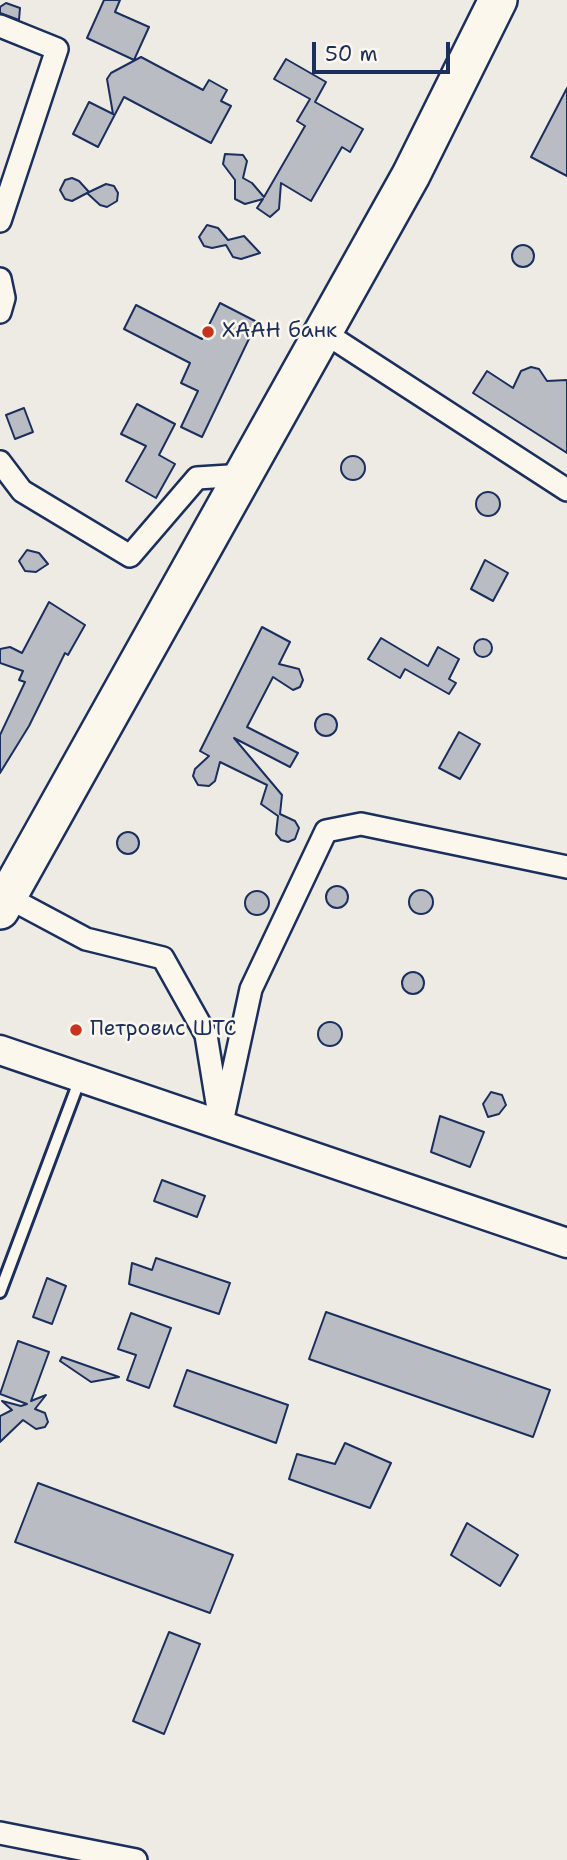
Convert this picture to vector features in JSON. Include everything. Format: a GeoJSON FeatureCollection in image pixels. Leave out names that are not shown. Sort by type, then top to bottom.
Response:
{"type":"FeatureCollection","features":[{"type":"Feature","properties":{"kind":"highway"},"geometry":{"type":"LineString","coordinates":[[3,900],[245,475],[322,331],[411,175],[498,0]]}},
{"type":"Feature","properties":{"kind":"street"},"geometry":{"type":"LineString","coordinates":[[0,26],[57,49],[0,221]]}},
{"type":"Feature","properties":{"kind":"street"},"geometry":{"type":"LineString","coordinates":[[0,279],[4,298],[0,312]]}},
{"type":"Feature","properties":{"kind":"street"},"geometry":{"type":"LineString","coordinates":[[322,331],[567,490]]}},
{"type":"Feature","properties":{"kind":"street"},"geometry":{"type":"LineString","coordinates":[[0,462],[22,491],[130,556],[197,478],[245,475]]}},
{"type":"Feature","properties":{"kind":"street"},"geometry":{"type":"LineString","coordinates":[[221,1127],[251,989],[326,831],[361,824],[567,867]]}},
{"type":"Feature","properties":{"kind":"street"},"geometry":{"type":"LineString","coordinates":[[3,900],[86,939],[163,958],[205,1035],[221,1127]]}},
{"type":"Feature","properties":{"kind":"street"},"geometry":{"type":"LineString","coordinates":[[0,1050],[567,1243]]}},
{"type":"Feature","properties":{"kind":"street"},"geometry":{"type":"LineString","coordinates":[[0,1833],[136,1860]]}},
{"type":"Feature","properties":{"kind":"lane"},"geometry":{"type":"LineString","coordinates":[[0,1292],[80,1079]]}},
{"type":"Feature","properties":{"kind":"building"},"geometry":{"type":"Polygon","coordinates":[[[104,0],[120,0],[115,12],[149,27],[134,60],[87,38],[104,0]]]}},
{"type":"Feature","properties":{"kind":"building"},"geometry":{"type":"Polygon","coordinates":[[[6,3],[20,8],[19,20],[0,13],[0,7],[6,3]]]}},
{"type":"Feature","properties":{"kind":"building"},"geometry":{"type":"Polygon","coordinates":[[[141,57],[203,90],[209,80],[227,90],[221,101],[231,106],[211,143],[124,97],[98,147],[73,134],[89,102],[113,114],[107,79],[111,73],[141,57]]]}},
{"type":"Feature","properties":{"kind":"building"},"geometry":{"type":"Polygon","coordinates":[[[286,59],[326,82],[315,102],[363,129],[350,152],[342,147],[311,201],[281,183],[279,209],[270,217],[257,208],[263,199],[245,204],[235,199],[235,180],[223,164],[225,154],[243,155],[247,161],[243,178],[252,183],[264,197],[305,126],[297,121],[310,99],[274,79],[286,59]]]}},
{"type":"Feature","properties":{"kind":"building"},"geometry":{"type":"Polygon","coordinates":[[[567,88],[567,176],[531,157],[567,88]]]}},
{"type":"Feature","properties":{"kind":"building"},"geometry":{"type":"Polygon","coordinates":[[[72,178],[79,181],[89,192],[72,201],[65,199],[60,190],[65,180],[72,178]]]}},
{"type":"Feature","properties":{"kind":"building"},"geometry":{"type":"Polygon","coordinates":[[[106,184],[114,186],[118,193],[117,201],[107,207],[100,205],[87,193],[106,184]]]}},
{"type":"Feature","properties":{"kind":"building"},"geometry":{"type":"Polygon","coordinates":[[[207,225],[218,228],[228,240],[244,236],[260,253],[241,259],[233,257],[226,245],[212,248],[204,246],[199,237],[207,225]]]}},
{"type":"Feature","properties":{"kind":"building"},"geometry":{"type":"Polygon","coordinates":[[[519,245],[527,245],[534,252],[534,260],[527,267],[519,267],[512,260],[512,252],[519,245]]]}},
{"type":"Feature","properties":{"kind":"building"},"geometry":{"type":"Polygon","coordinates":[[[220,303],[257,322],[202,437],[181,427],[198,391],[181,383],[190,363],[124,329],[136,305],[202,339],[220,303]]]}},
{"type":"Feature","properties":{"kind":"building"},"geometry":{"type":"Polygon","coordinates":[[[531,367],[539,369],[547,381],[567,380],[567,453],[473,393],[487,371],[513,388],[521,371],[531,367]]]}},
{"type":"Feature","properties":{"kind":"building"},"geometry":{"type":"Polygon","coordinates":[[[137,404],[175,424],[159,455],[175,464],[156,498],[126,481],[146,446],[121,434],[137,404]]]}},
{"type":"Feature","properties":{"kind":"building"},"geometry":{"type":"Polygon","coordinates":[[[24,408],[33,432],[15,439],[6,415],[24,408]]]}},
{"type":"Feature","properties":{"kind":"building"},"geometry":{"type":"Polygon","coordinates":[[[353,456],[361,460],[365,468],[361,476],[353,480],[345,476],[341,468],[345,460],[353,456]]]}},
{"type":"Feature","properties":{"kind":"building"},"geometry":{"type":"Polygon","coordinates":[[[488,492],[496,496],[500,504],[496,512],[488,516],[480,512],[476,504],[480,496],[488,492]]]}},
{"type":"Feature","properties":{"kind":"building"},"geometry":{"type":"Polygon","coordinates":[[[27,550],[39,553],[48,564],[36,572],[25,571],[19,561],[27,550]]]}},
{"type":"Feature","properties":{"kind":"building"},"geometry":{"type":"Polygon","coordinates":[[[485,560],[508,573],[493,601],[471,589],[485,560]]]}},
{"type":"Feature","properties":{"kind":"building"},"geometry":{"type":"Polygon","coordinates":[[[49,602],[85,625],[68,655],[65,653],[29,726],[0,773],[0,735],[25,682],[19,680],[23,671],[0,663],[0,649],[10,647],[22,653],[49,602]]]}},
{"type":"Feature","properties":{"kind":"building"},"geometry":{"type":"Polygon","coordinates":[[[262,627],[290,642],[279,664],[299,669],[303,680],[300,687],[293,690],[273,677],[247,727],[298,753],[290,767],[234,738],[282,795],[280,814],[295,821],[299,828],[295,839],[288,842],[281,840],[276,834],[278,816],[261,804],[267,785],[220,762],[215,781],[209,786],[198,785],[193,776],[195,769],[209,756],[200,751],[262,627]]]}},
{"type":"Feature","properties":{"kind":"building"},"geometry":{"type":"Polygon","coordinates":[[[381,638],[428,666],[438,647],[459,659],[449,679],[456,683],[449,694],[405,669],[400,678],[368,659],[381,638]]]}},
{"type":"Feature","properties":{"kind":"building"},"geometry":{"type":"Polygon","coordinates":[[[479,639],[487,639],[492,648],[490,655],[479,657],[474,652],[474,644],[479,639]]]}},
{"type":"Feature","properties":{"kind":"building"},"geometry":{"type":"Polygon","coordinates":[[[322,714],[330,714],[337,721],[337,729],[330,736],[322,736],[315,729],[315,721],[322,714]]]}},
{"type":"Feature","properties":{"kind":"building"},"geometry":{"type":"Polygon","coordinates":[[[459,732],[480,744],[460,779],[439,768],[459,732]]]}},
{"type":"Feature","properties":{"kind":"building"},"geometry":{"type":"Polygon","coordinates":[[[124,832],[132,832],[139,839],[139,847],[132,854],[124,854],[117,847],[117,839],[124,832]]]}},
{"type":"Feature","properties":{"kind":"building"},"geometry":{"type":"Polygon","coordinates":[[[333,886],[341,886],[348,893],[348,901],[341,908],[333,908],[326,901],[326,893],[333,886]]]}},
{"type":"Feature","properties":{"kind":"building"},"geometry":{"type":"Polygon","coordinates":[[[421,890],[429,894],[433,902],[429,910],[421,914],[413,910],[409,902],[413,894],[421,890]]]}},
{"type":"Feature","properties":{"kind":"building"},"geometry":{"type":"Polygon","coordinates":[[[257,891],[265,895],[269,903],[265,911],[257,915],[249,911],[245,903],[249,895],[257,891]]]}},
{"type":"Feature","properties":{"kind":"building"},"geometry":{"type":"Polygon","coordinates":[[[409,972],[417,972],[424,979],[424,987],[417,994],[409,994],[402,987],[402,979],[409,972]]]}},
{"type":"Feature","properties":{"kind":"building"},"geometry":{"type":"Polygon","coordinates":[[[330,1022],[338,1026],[342,1034],[338,1042],[330,1046],[322,1042],[318,1034],[322,1026],[330,1022]]]}},
{"type":"Feature","properties":{"kind":"building"},"geometry":{"type":"Polygon","coordinates":[[[491,1092],[502,1095],[506,1105],[499,1114],[488,1117],[483,1104],[491,1092]]]}},
{"type":"Feature","properties":{"kind":"building"},"geometry":{"type":"Polygon","coordinates":[[[440,1116],[484,1132],[470,1167],[431,1152],[440,1116]]]}},
{"type":"Feature","properties":{"kind":"building"},"geometry":{"type":"Polygon","coordinates":[[[162,1180],[205,1196],[197,1217],[154,1201],[162,1180]]]}},
{"type":"Feature","properties":{"kind":"building"},"geometry":{"type":"Polygon","coordinates":[[[156,1258],[230,1283],[219,1314],[129,1284],[132,1263],[152,1270],[156,1258]]]}},
{"type":"Feature","properties":{"kind":"building"},"geometry":{"type":"Polygon","coordinates":[[[47,1278],[66,1286],[52,1324],[33,1317],[47,1278]]]}},
{"type":"Feature","properties":{"kind":"building"},"geometry":{"type":"Polygon","coordinates":[[[326,1312],[550,1390],[533,1437],[309,1359],[326,1312]]]}},
{"type":"Feature","properties":{"kind":"building"},"geometry":{"type":"Polygon","coordinates":[[[131,1313],[171,1328],[149,1388],[127,1380],[136,1355],[118,1349],[131,1313]]]}},
{"type":"Feature","properties":{"kind":"building"},"geometry":{"type":"Polygon","coordinates":[[[18,1341],[49,1352],[31,1401],[46,1395],[35,1409],[45,1413],[48,1422],[45,1427],[36,1429],[23,1420],[0,1442],[0,1416],[12,1410],[2,1401],[21,1406],[27,1404],[0,1394],[18,1341]]]}},
{"type":"Feature","properties":{"kind":"building"},"geometry":{"type":"Polygon","coordinates":[[[62,1357],[119,1377],[91,1382],[60,1361],[62,1357]]]}},
{"type":"Feature","properties":{"kind":"building"},"geometry":{"type":"Polygon","coordinates":[[[187,1370],[288,1405],[276,1443],[174,1406],[187,1370]]]}},
{"type":"Feature","properties":{"kind":"building"},"geometry":{"type":"Polygon","coordinates":[[[345,1443],[391,1463],[370,1508],[289,1479],[297,1454],[335,1464],[345,1443]]]}},
{"type":"Feature","properties":{"kind":"building"},"geometry":{"type":"Polygon","coordinates":[[[38,1483],[233,1555],[210,1613],[15,1542],[38,1483]]]}},
{"type":"Feature","properties":{"kind":"building"},"geometry":{"type":"Polygon","coordinates":[[[467,1523],[518,1555],[500,1586],[451,1555],[467,1523]]]}},
{"type":"Feature","properties":{"kind":"building"},"geometry":{"type":"Polygon","coordinates":[[[169,1632],[200,1644],[164,1734],[133,1721],[169,1632]]]}},
{"type":"Feature","properties":{"kind":"place","name":"ХААН банк"},"geometry":{"type":"Point","coordinates":[208,332]}},
{"type":"Feature","properties":{"kind":"place","name":"Петровис ШТС"},"geometry":{"type":"Point","coordinates":[76,1030]}}]}
